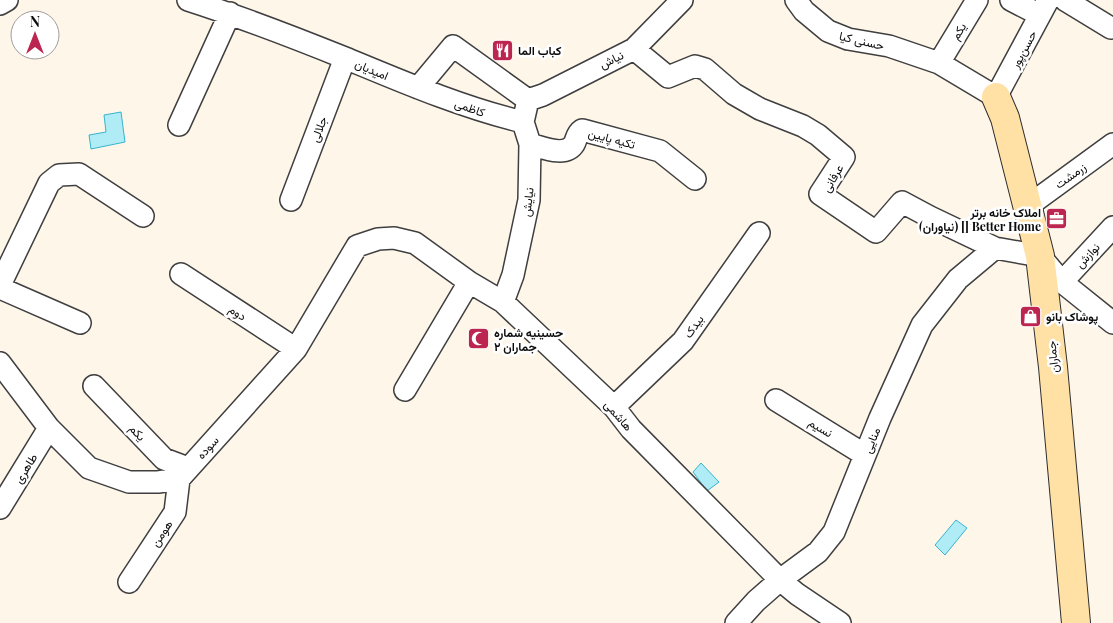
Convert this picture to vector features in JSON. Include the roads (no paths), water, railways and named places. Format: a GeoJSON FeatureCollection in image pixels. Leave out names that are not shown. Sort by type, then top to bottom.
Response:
{"type":"FeatureCollection","features":[{"type":"Feature","properties":{"kind":"main road","name":"جماران"},"geometry":{"type":"LineString","coordinates":[[996,97],[1005,118],[1040,256],[1053,368],[1076,623]]}},
{"type":"Feature","properties":{"kind":"street"},"geometry":{"type":"LineString","coordinates":[[0,4],[7,0]]}},
{"type":"Feature","properties":{"kind":"street","name":"امیدیان"},"geometry":{"type":"LineString","coordinates":[[188,0],[230,13],[418,88]]}},
{"type":"Feature","properties":{"kind":"street","name":"نیاش"},"geometry":{"type":"LineString","coordinates":[[528,100],[543,95],[634,49],[682,0]]}},
{"type":"Feature","properties":{"kind":"street","name":"حسنی کیا"},"geometry":{"type":"LineString","coordinates":[[796,0],[804,11],[828,31],[848,39],[889,46],[939,63],[996,97]]}},
{"type":"Feature","properties":{"kind":"street","name":"یکم"},"geometry":{"type":"LineString","coordinates":[[939,63],[976,0]]}},
{"type":"Feature","properties":{"kind":"street"},"geometry":{"type":"LineString","coordinates":[[1012,0],[1044,8]]}},
{"type":"Feature","properties":{"kind":"street"},"geometry":{"type":"LineString","coordinates":[[1065,0],[1111,28]]}},
{"type":"Feature","properties":{"kind":"street","name":"حسن‌پور"},"geometry":{"type":"LineString","coordinates":[[996,97],[1044,8]]}},
{"type":"Feature","properties":{"kind":"street"},"geometry":{"type":"LineString","coordinates":[[179,125],[230,13]]}},
{"type":"Feature","properties":{"kind":"street"},"geometry":{"type":"LineString","coordinates":[[418,88],[453,46],[528,100],[523,122]]}},
{"type":"Feature","properties":{"kind":"street","name":"عرفانی"},"geometry":{"type":"LineString","coordinates":[[634,49],[668,77],[695,66],[705,69],[734,94],[760,109],[803,126],[818,135],[844,157],[820,194],[876,232],[902,202],[995,248],[1040,256]]}},
{"type":"Feature","properties":{"kind":"street","name":"جلالی"},"geometry":{"type":"LineString","coordinates":[[291,200],[345,58]]}},
{"type":"Feature","properties":{"kind":"street","name":"کاظمی"},"geometry":{"type":"LineString","coordinates":[[418,88],[492,115],[523,122]]}},
{"type":"Feature","properties":{"kind":"street","name":"نیایش"},"geometry":{"type":"LineString","coordinates":[[502,302],[513,275],[529,200],[530,144],[523,122]]}},
{"type":"Feature","properties":{"kind":"street","name":"تکیه پایین"},"geometry":{"type":"LineString","coordinates":[[530,144],[557,151],[566,150],[573,146],[578,133],[582,130],[660,151],[695,179]]}},
{"type":"Feature","properties":{"kind":"street","name":"زرمشت"},"geometry":{"type":"LineString","coordinates":[[1028,206],[1113,144]]}},
{"type":"Feature","properties":{"kind":"street"},"geometry":{"type":"LineString","coordinates":[[80,323],[0,287],[49,183],[59,175],[79,174],[142,216]]}},
{"type":"Feature","properties":{"kind":"street","name":"نوازش"},"geometry":{"type":"LineString","coordinates":[[1062,282],[1113,227]]}},
{"type":"Feature","properties":{"kind":"street","name":"بیدک"},"geometry":{"type":"LineString","coordinates":[[614,407],[683,341],[759,233]]}},
{"type":"Feature","properties":{"kind":"street","name":"هاشمی"},"geometry":{"type":"LineString","coordinates":[[378,239],[394,238],[414,243],[502,302],[614,407],[631,429],[780,580],[840,623]]}},
{"type":"Feature","properties":{"kind":"street","name":"سوده"},"geometry":{"type":"LineString","coordinates":[[183,473],[296,349],[358,246],[378,239]]}},
{"type":"Feature","properties":{"kind":"street","name":"منایی"},"geometry":{"type":"LineString","coordinates":[[736,623],[756,601],[780,580],[818,552],[834,532],[865,455],[922,325],[958,279],[995,248]]}},
{"type":"Feature","properties":{"kind":"street"},"geometry":{"type":"LineString","coordinates":[[1040,256],[1062,282],[1113,323]]}},
{"type":"Feature","properties":{"kind":"street","name":"دوم"},"geometry":{"type":"LineString","coordinates":[[181,274],[296,349]]}},
{"type":"Feature","properties":{"kind":"street"},"geometry":{"type":"LineString","coordinates":[[405,390],[470,282]]}},
{"type":"Feature","properties":{"kind":"street"},"geometry":{"type":"LineString","coordinates":[[0,363],[49,428],[89,468],[129,482],[158,482],[183,473]]}},
{"type":"Feature","properties":{"kind":"street","name":"یکم"},"geometry":{"type":"LineString","coordinates":[[94,386],[164,459],[183,473]]}},
{"type":"Feature","properties":{"kind":"street","name":"نسیم"},"geometry":{"type":"LineString","coordinates":[[776,400],[865,455]]}},
{"type":"Feature","properties":{"kind":"street","name":"طاهری"},"geometry":{"type":"LineString","coordinates":[[0,508],[49,428]]}},
{"type":"Feature","properties":{"kind":"street","name":"هومن"},"geometry":{"type":"LineString","coordinates":[[129,582],[175,512],[183,473]]}},
{"type":"Feature","properties":{"kind":"water"},"geometry":{"type":"Polygon","coordinates":[[[121,112],[125,142],[91,149],[89,135],[106,132],[104,115],[121,112]]]}},
{"type":"Feature","properties":{"kind":"water"},"geometry":{"type":"Polygon","coordinates":[[[701,463],[719,482],[707,491],[693,472],[701,463]]]}},
{"type":"Feature","properties":{"kind":"water"},"geometry":{"type":"Polygon","coordinates":[[[956,520],[967,528],[945,555],[935,545],[956,520]]]}},
{"type":"Feature","properties":{"kind":"place","name":"كباب الما"},"geometry":{"type":"Point","coordinates":[502,50]}},
{"type":"Feature","properties":{"kind":"place","name":"املاک خانه برتر (نیاوران) [] Better Home"},"geometry":{"type":"Point","coordinates":[1057,219]}},
{"type":"Feature","properties":{"kind":"place","name":"پوشاک بانو"},"geometry":{"type":"Point","coordinates":[1030,316]}},
{"type":"Feature","properties":{"kind":"place","name":"حسینیه شماره ۲ جماران"},"geometry":{"type":"Point","coordinates":[478,339]}}]}
